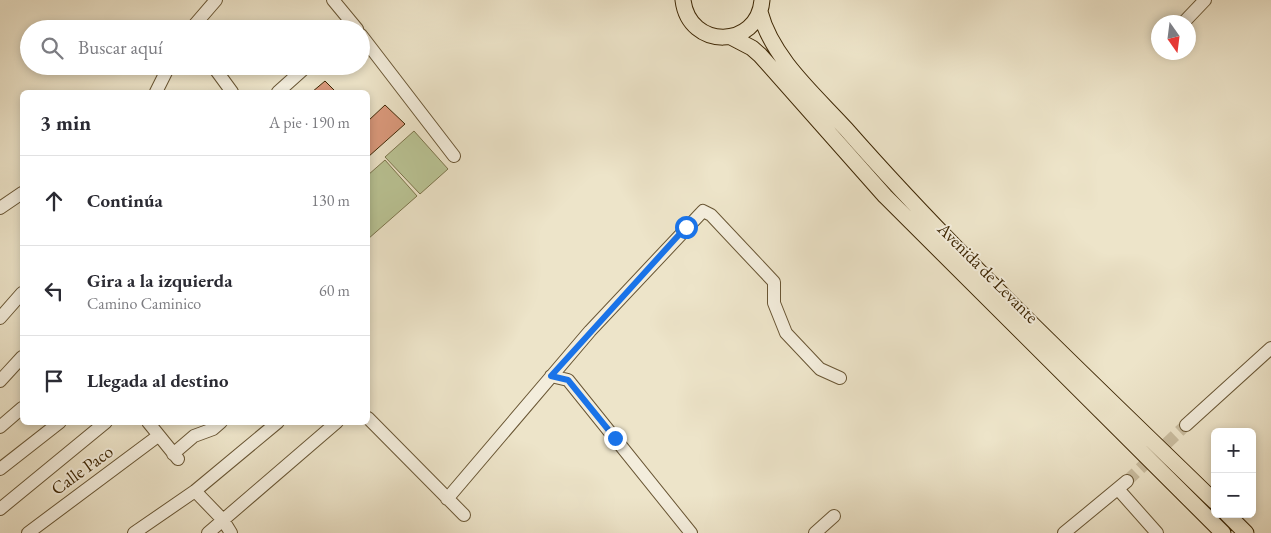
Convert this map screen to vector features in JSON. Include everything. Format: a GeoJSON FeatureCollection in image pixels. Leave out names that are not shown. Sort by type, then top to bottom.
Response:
{"type":"FeatureCollection","features":[{"type":"Feature","properties":{"kind":"main road"},"geometry":{"type":"LineString","coordinates":[[683,0],[687,16],[696,28],[709,35],[731,37],[746,30],[761,6]]}},
{"type":"Feature","properties":{"kind":"main road","name":"Avenida de Levante"},"geometry":{"type":"LineString","coordinates":[[761,6],[768,34],[779,54],[859,144],[980,271],[1211,498]]}},
{"type":"Feature","properties":{"kind":"main road","name":"Avenida de Levante"},"geometry":{"type":"LineString","coordinates":[[731,37],[752,48],[760,55],[885,196],[1223,533]]}},
{"type":"Feature","properties":{"kind":"main road"},"geometry":{"type":"LineString","coordinates":[[1231,518],[1246,533]]}},
{"type":"Feature","properties":{"kind":"street"},"geometry":{"type":"LineString","coordinates":[[199,20],[216,0]]}},
{"type":"Feature","properties":{"kind":"street"},"geometry":{"type":"LineString","coordinates":[[333,0],[348,20]]}},
{"type":"Feature","properties":{"kind":"street"},"geometry":{"type":"LineString","coordinates":[[1191,15],[1205,0]]}},
{"type":"Feature","properties":{"kind":"street"},"geometry":{"type":"LineString","coordinates":[[370,48],[454,156]]}},
{"type":"Feature","properties":{"kind":"street"},"geometry":{"type":"LineString","coordinates":[[157,90],[164,75]]}},
{"type":"Feature","properties":{"kind":"street"},"geometry":{"type":"LineString","coordinates":[[220,75],[231,90]]}},
{"type":"Feature","properties":{"kind":"street"},"geometry":{"type":"LineString","coordinates":[[280,90],[297,75]]}},
{"type":"Feature","properties":{"kind":"street"},"geometry":{"type":"LineString","coordinates":[[0,208],[20,194]]}},
{"type":"Feature","properties":{"kind":"street"},"geometry":{"type":"LineString","coordinates":[[447,499],[590,331],[703,211],[711,215],[774,282],[774,304],[791,340],[820,369],[840,378]]}},
{"type":"Feature","properties":{"kind":"street"},"geometry":{"type":"LineString","coordinates":[[0,318],[20,295]]}},
{"type":"Feature","properties":{"kind":"street"},"geometry":{"type":"LineString","coordinates":[[1186,425],[1271,348]]}},
{"type":"Feature","properties":{"kind":"street"},"geometry":{"type":"LineString","coordinates":[[0,381],[20,359]]}},
{"type":"Feature","properties":{"kind":"street"},"geometry":{"type":"LineString","coordinates":[[551,376],[568,380],[691,533]]}},
{"type":"Feature","properties":{"kind":"street"},"geometry":{"type":"LineString","coordinates":[[0,426],[20,410]]}},
{"type":"Feature","properties":{"kind":"street"},"geometry":{"type":"LineString","coordinates":[[370,420],[464,515]]}},
{"type":"Feature","properties":{"kind":"street"},"geometry":{"type":"LineString","coordinates":[[0,468],[56,425]]}},
{"type":"Feature","properties":{"kind":"street"},"geometry":{"type":"LineString","coordinates":[[0,509],[102,425]]}},
{"type":"Feature","properties":{"kind":"street"},"geometry":{"type":"LineString","coordinates":[[150,425],[176,457],[194,436],[213,430],[218,425]]}},
{"type":"Feature","properties":{"kind":"street"},"geometry":{"type":"LineString","coordinates":[[137,532],[195,491],[274,425]]}},
{"type":"Feature","properties":{"kind":"street"},"geometry":{"type":"LineString","coordinates":[[208,533],[334,425]]}},
{"type":"Feature","properties":{"kind":"street","name":"Calle Paco"},"geometry":{"type":"LineString","coordinates":[[28,533],[158,436]]}},
{"type":"Feature","properties":{"kind":"street"},"geometry":{"type":"LineString","coordinates":[[1064,533],[1122,485],[1157,533]]}},
{"type":"Feature","properties":{"kind":"street"},"geometry":{"type":"LineString","coordinates":[[195,491],[223,520],[232,533]]}},
{"type":"Feature","properties":{"kind":"street"},"geometry":{"type":"LineString","coordinates":[[815,533],[834,516]]}},
{"type":"Feature","properties":{"kind":"green space"},"geometry":{"type":"Polygon","coordinates":[[[414,131],[448,169],[420,194],[385,157],[414,131]]]}},
{"type":"Feature","properties":{"kind":"green space"},"geometry":{"type":"Polygon","coordinates":[[[385,160],[417,196],[370,237],[370,173],[385,160]]]}},
{"type":"Feature","properties":{"kind":"building"},"geometry":{"type":"Polygon","coordinates":[[[325,81],[334,90],[314,90],[325,81]]]}},
{"type":"Feature","properties":{"kind":"building"},"geometry":{"type":"Polygon","coordinates":[[[385,105],[405,124],[370,155],[370,119],[385,105]]]}},
{"type":"Feature","properties":{"kind":"tunnel"},"geometry":{"type":"LineString","coordinates":[[1127,481],[1186,425]]}},
{"type":"Feature","properties":{"kind":"route"},"geometry":{"type":"LineString","coordinates":[[615,438],[568,380],[551,376],[686,227]]}}]}
